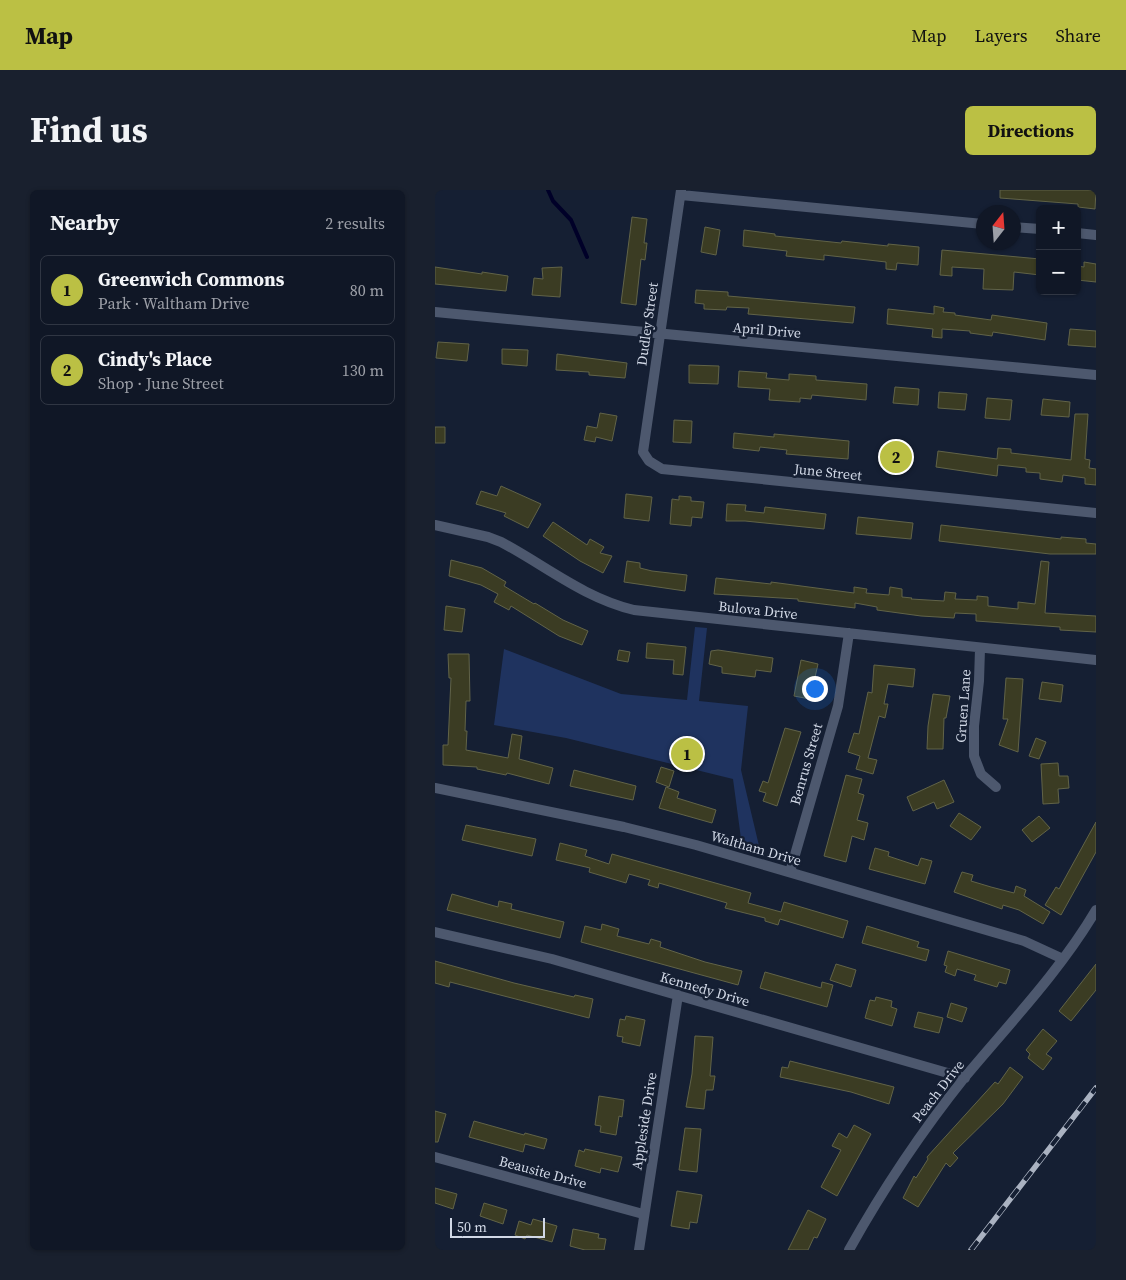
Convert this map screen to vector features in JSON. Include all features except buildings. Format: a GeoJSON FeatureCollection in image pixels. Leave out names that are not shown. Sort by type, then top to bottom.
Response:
{"type":"FeatureCollection","features":[{"type":"Feature","properties":{"kind":"street"},"geometry":{"type":"LineString","coordinates":[[681,192],[976,223]]}},
{"type":"Feature","properties":{"kind":"street","name":"Dudley Street"},"geometry":{"type":"LineString","coordinates":[[649,462],[643,452],[681,192]]}},
{"type":"Feature","properties":{"kind":"street"},"geometry":{"type":"LineString","coordinates":[[1021,228],[1036,229]]}},
{"type":"Feature","properties":{"kind":"street"},"geometry":{"type":"LineString","coordinates":[[1081,233],[1096,235]]}},
{"type":"Feature","properties":{"kind":"street","name":"April Drive"},"geometry":{"type":"LineString","coordinates":[[435,312],[1096,375]]}},
{"type":"Feature","properties":{"kind":"street","name":"June Street"},"geometry":{"type":"LineString","coordinates":[[649,462],[662,469],[1096,513]]}},
{"type":"Feature","properties":{"kind":"street","name":"Bulova Drive"},"geometry":{"type":"LineString","coordinates":[[435,525],[478,534],[501,542],[578,589],[619,606],[663,614],[1096,660]]}},
{"type":"Feature","properties":{"kind":"street","name":"Benrus Street"},"geometry":{"type":"LineString","coordinates":[[790,872],[837,706],[849,634]]}},
{"type":"Feature","properties":{"kind":"street","name":"Gruen Lane"},"geometry":{"type":"LineString","coordinates":[[980,649],[974,726],[974,756],[981,774],[996,787]]}},
{"type":"Feature","properties":{"kind":"street","name":"Waltham Drive"},"geometry":{"type":"LineString","coordinates":[[435,788],[624,827],[790,872],[1024,941],[1063,959]]}},
{"type":"Feature","properties":{"kind":"street","name":"Peach Drive"},"geometry":{"type":"LineString","coordinates":[[849,1250],[887,1185],[926,1128],[1063,959],[1096,910]]}},
{"type":"Feature","properties":{"kind":"street","name":"Kennedy Drive"},"geometry":{"type":"LineString","coordinates":[[435,932],[552,959],[965,1078]]}},
{"type":"Feature","properties":{"kind":"street","name":"Appleside Drive"},"geometry":{"type":"LineString","coordinates":[[639,1250],[643,1214],[678,996]]}},
{"type":"Feature","properties":{"kind":"street","name":"Beausite Drive"},"geometry":{"type":"LineString","coordinates":[[435,1157],[643,1214]]}},
{"type":"Feature","properties":{"kind":"shaded area"},"geometry":{"type":"Polygon","coordinates":[[[695,627],[707,628],[699,701],[748,706],[741,770],[760,850],[742,846],[733,779],[566,738],[494,725],[504,649],[621,694],[687,700],[695,627]]]}},
{"type":"Feature","properties":{"kind":"waterway"},"geometry":{"type":"LineString","coordinates":[[548,190],[553,201],[571,220],[587,257]]}},
{"type":"Feature","properties":{"kind":"railway"},"geometry":{"type":"LineString","coordinates":[[971,1250],[1096,1088]]}},
{"type":"Feature","properties":{"kind":"place","name":"Cindy's Place"},"geometry":{"type":"Point","coordinates":[896,457]}},
{"type":"Feature","properties":{"kind":"place","name":"Greenwich Commons"},"geometry":{"type":"Point","coordinates":[687,754]}}]}
